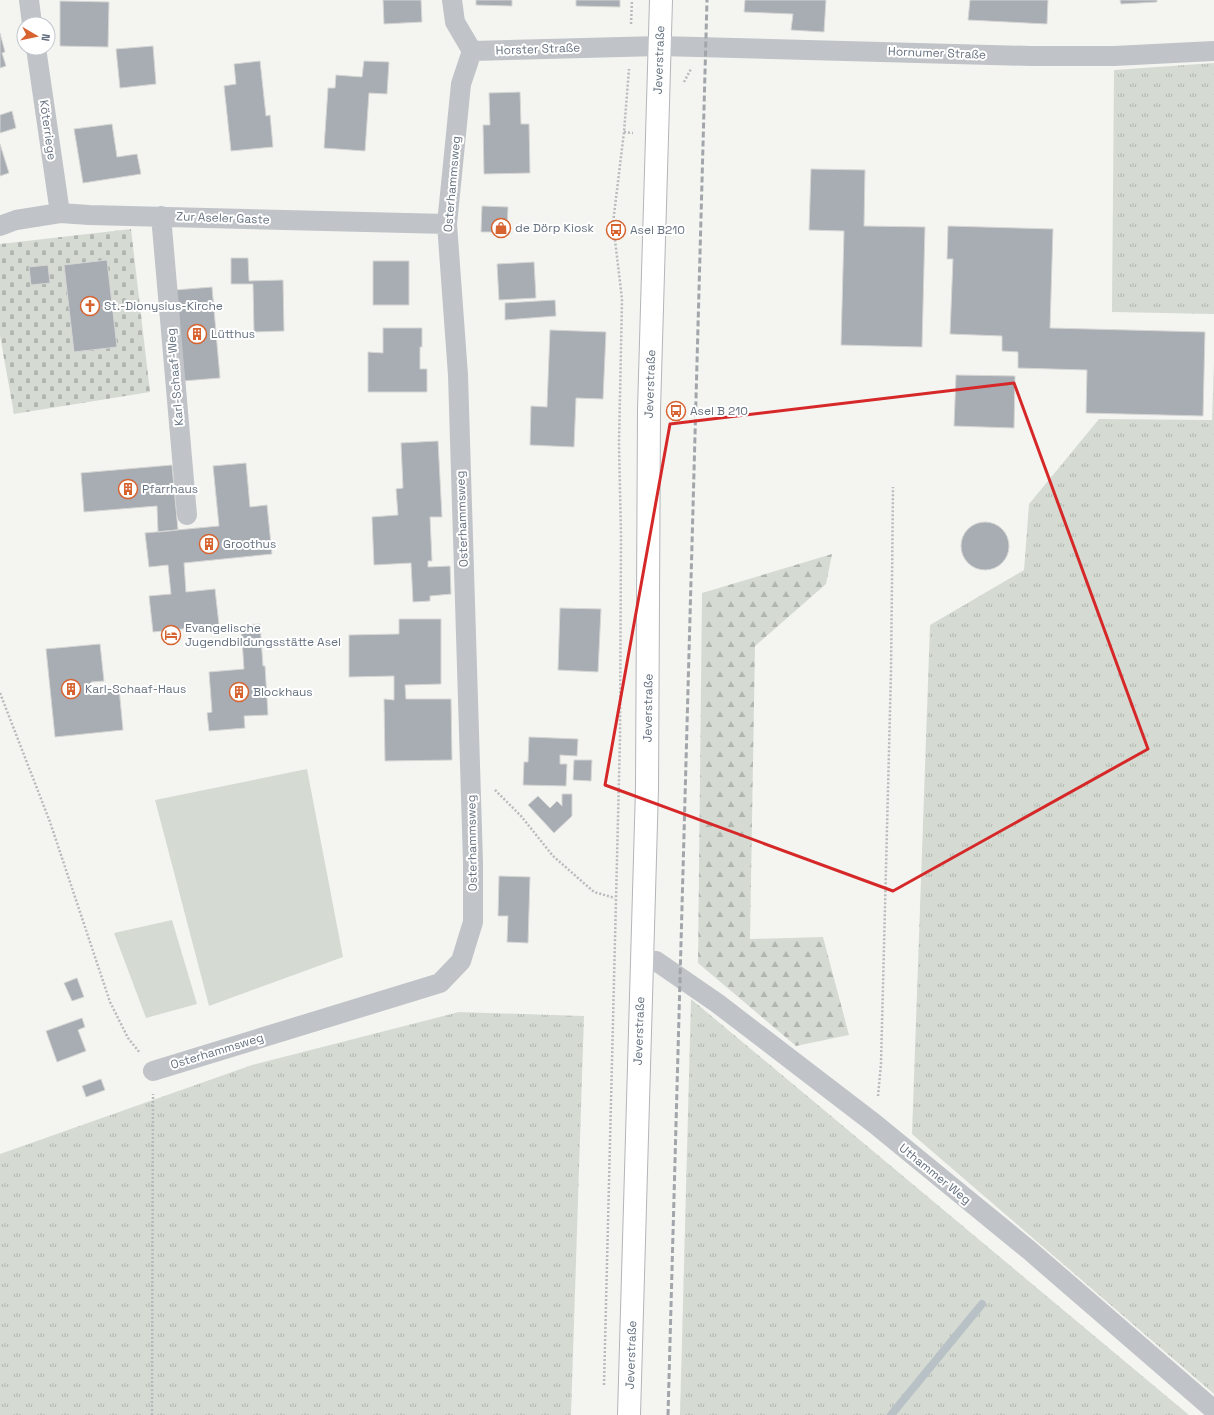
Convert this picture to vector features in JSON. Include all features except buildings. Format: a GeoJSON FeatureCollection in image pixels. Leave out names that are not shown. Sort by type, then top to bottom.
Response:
{"type":"FeatureCollection","features":[{"type":"Feature","properties":{"kind":"main road","name":"Jeverstraße"},"geometry":{"type":"LineString","coordinates":[[629,1415],[647,773],[648,410],[661,0]]}},
{"type":"Feature","properties":{"kind":"street"},"geometry":{"type":"LineString","coordinates":[[29,0],[31,16]]}},
{"type":"Feature","properties":{"kind":"street"},"geometry":{"type":"LineString","coordinates":[[452,0],[455,22],[472,51]]}},
{"type":"Feature","properties":{"kind":"street","name":"Horster Straße"},"geometry":{"type":"LineString","coordinates":[[472,51],[659,46]]}},
{"type":"Feature","properties":{"kind":"street","name":"Hornumer Straße"},"geometry":{"type":"LineString","coordinates":[[659,46],[1031,56],[1114,56],[1214,51]]}},
{"type":"Feature","properties":{"kind":"street","name":"Osterhammsweg"},"geometry":{"type":"LineString","coordinates":[[153,1071],[440,983],[461,960],[473,922],[471,769],[458,375],[447,224],[461,84],[472,51]]}},
{"type":"Feature","properties":{"kind":"street","name":"Köterriege"},"geometry":{"type":"LineString","coordinates":[[37,56],[60,213]]}},
{"type":"Feature","properties":{"kind":"street","name":"Zur Aseler Gaste"},"geometry":{"type":"LineString","coordinates":[[0,226],[16,220],[60,213],[447,224]]}},
{"type":"Feature","properties":{"kind":"street","name":"Karl-Schaaf-Weg"},"geometry":{"type":"LineString","coordinates":[[161,216],[187,515]]}},
{"type":"Feature","properties":{"kind":"street","name":"Uthammer Weg"},"geometry":{"type":"LineString","coordinates":[[642,960],[656,961],[717,1003],[874,1124],[1029,1250],[1214,1410]]}},
{"type":"Feature","properties":{"kind":"path"},"geometry":{"type":"LineString","coordinates":[[603,1391],[620,730],[621,536],[619,444],[622,299],[613,223],[624,132],[631,46],[632,0]]}},
{"type":"Feature","properties":{"kind":"path"},"geometry":{"type":"LineString","coordinates":[[874,1124],[882,1064],[891,672],[893,487]]}},
{"type":"Feature","properties":{"kind":"path"},"geometry":{"type":"LineString","coordinates":[[0,693],[50,822],[110,1002],[128,1038],[153,1071],[152,1415]]}},
{"type":"Feature","properties":{"kind":"path"},"geometry":{"type":"LineString","coordinates":[[471,769],[487,782],[521,816],[553,856],[594,892],[616,898]]}},
{"type":"Feature","properties":{"kind":"highlighted area"},"geometry":{"type":"Polygon","coordinates":[[[1014,383],[1148,749],[893,891],[605,785],[670,424],[1014,383]]]}},
{"type":"Feature","properties":{"kind":"green space"},"geometry":{"type":"Polygon","coordinates":[[[1214,63],[1214,314],[1112,312],[1114,70],[1214,63]]]}},
{"type":"Feature","properties":{"kind":"green space"},"geometry":{"type":"Polygon","coordinates":[[[131,229],[150,392],[14,414],[0,336],[0,244],[131,229]]]}},
{"type":"Feature","properties":{"kind":"green space"},"geometry":{"type":"Polygon","coordinates":[[[1214,362],[1214,1394],[912,1134],[930,625],[1024,570],[1029,504],[1099,419],[1212,420],[1214,362]]]}},
{"type":"Feature","properties":{"kind":"green space"},"geometry":{"type":"Polygon","coordinates":[[[832,554],[826,584],[755,646],[750,939],[823,937],[849,1035],[796,1046],[698,963],[702,593],[832,554]]]}},
{"type":"Feature","properties":{"kind":"green space"},"geometry":{"type":"Polygon","coordinates":[[[307,769],[343,957],[209,1006],[155,800],[307,769]]]}},
{"type":"Feature","properties":{"kind":"green space"},"geometry":{"type":"Polygon","coordinates":[[[172,920],[197,1004],[146,1018],[114,933],[172,920]]]}},
{"type":"Feature","properties":{"kind":"green space"},"geometry":{"type":"Polygon","coordinates":[[[691,999],[1189,1415],[680,1415],[691,999]]]}},
{"type":"Feature","properties":{"kind":"green space"},"geometry":{"type":"Polygon","coordinates":[[[459,1012],[584,1016],[571,1415],[0,1415],[0,1154],[252,1065],[459,1012]]]}},
{"type":"Feature","properties":{"kind":"waterway"},"geometry":{"type":"LineString","coordinates":[[891,1415],[982,1304]]}},
{"type":"Feature","properties":{"kind":"railway"},"geometry":{"type":"LineString","coordinates":[[668,1415],[707,0]]}},
{"type":"Feature","properties":{"kind":"place","name":"de Dörp Kiosk"},"geometry":{"type":"Point","coordinates":[501,228]}},
{"type":"Feature","properties":{"kind":"place","name":"Asel B210"},"geometry":{"type":"Point","coordinates":[616,230]}},
{"type":"Feature","properties":{"kind":"place","name":"St.-Dionysius-Kirche"},"geometry":{"type":"Point","coordinates":[90,306]}},
{"type":"Feature","properties":{"kind":"place","name":"Lütthus"},"geometry":{"type":"Point","coordinates":[197,334]}},
{"type":"Feature","properties":{"kind":"place","name":"Asel B 210"},"geometry":{"type":"Point","coordinates":[676,411]}},
{"type":"Feature","properties":{"kind":"place","name":"Pfarrhaus"},"geometry":{"type":"Point","coordinates":[128,489]}},
{"type":"Feature","properties":{"kind":"place","name":"Groothus"},"geometry":{"type":"Point","coordinates":[209,544]}},
{"type":"Feature","properties":{"kind":"place","name":"Evangelische Jugendbildungsstätte Asel"},"geometry":{"type":"Point","coordinates":[171,635]}},
{"type":"Feature","properties":{"kind":"place","name":"Karl-Schaaf-Haus"},"geometry":{"type":"Point","coordinates":[71,689]}},
{"type":"Feature","properties":{"kind":"place","name":"Blockhaus"},"geometry":{"type":"Point","coordinates":[239,692]}}]}
